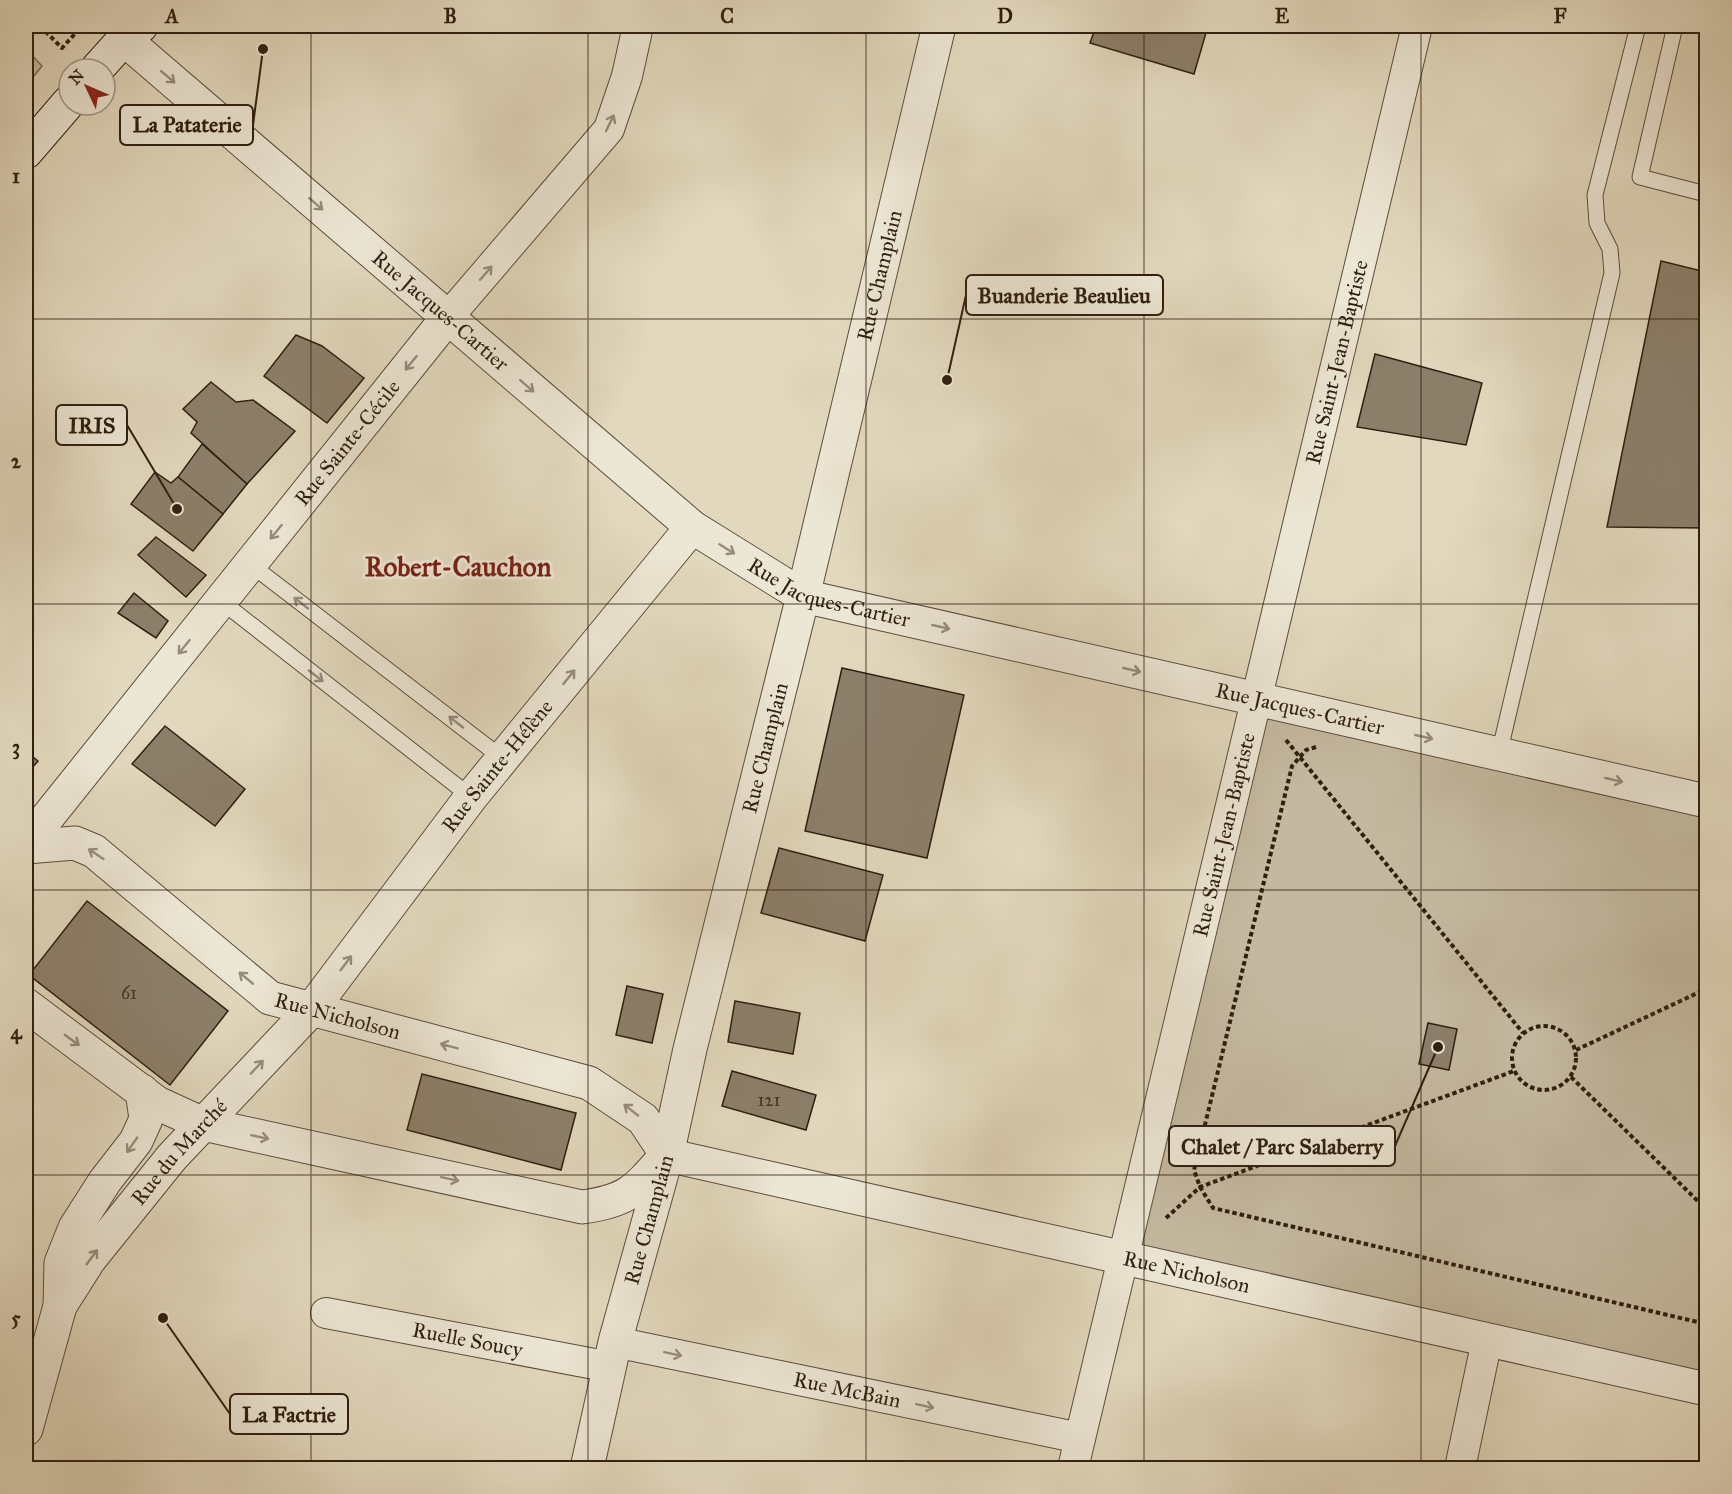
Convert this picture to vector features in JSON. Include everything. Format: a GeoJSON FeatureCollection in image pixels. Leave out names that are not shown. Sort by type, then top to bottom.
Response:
{"type":"FeatureCollection","features":[{"type":"Feature","properties":{"kind":"street","name":"Rue Sainte-Cécile"},"geometry":{"type":"LineString","coordinates":[[26,845],[448,317],[609,129],[627,76],[638,26]]}},
{"type":"Feature","properties":{"kind":"street","name":"Rue Champlain"},"geometry":{"type":"LineString","coordinates":[[586,1468],[613,1354],[667,1155],[690,1049],[939,26]]}},
{"type":"Feature","properties":{"kind":"street","name":"Rue Saint-Jean-Baptiste"},"geometry":{"type":"LineString","coordinates":[[1073,1468],[1417,26]]}},
{"type":"Feature","properties":{"kind":"street","name":"Rue Jacques-Cartier"},"geometry":{"type":"LineString","coordinates":[[126,29],[448,317],[692,527],[802,596],[1707,801]]}},
{"type":"Feature","properties":{"kind":"street"},"geometry":{"type":"LineString","coordinates":[[106,57],[126,29]]}},
{"type":"Feature","properties":{"kind":"street"},"geometry":{"type":"LineString","coordinates":[[26,152],[57,116]]}},
{"type":"Feature","properties":{"kind":"street","name":"Rue Sainte-Hélène"},"geometry":{"type":"LineString","coordinates":[[311,1010],[471,797],[692,527]]}},
{"type":"Feature","properties":{"kind":"street","name":"Rue Nicholson"},"geometry":{"type":"LineString","coordinates":[[26,845],[75,843],[94,851],[270,998],[589,1083],[643,1119],[667,1155],[1707,1389]]}},
{"type":"Feature","properties":{"kind":"street"},"geometry":{"type":"LineString","coordinates":[[26,1005],[157,1103],[203,1125],[582,1208],[613,1203],[637,1189],[667,1155]]}},
{"type":"Feature","properties":{"kind":"street","name":"Rue du Marché"},"geometry":{"type":"LineString","coordinates":[[60,1306],[89,1260],[172,1157],[311,1010]]}},
{"type":"Feature","properties":{"kind":"street","name":"Rue du Marché"},"geometry":{"type":"LineString","coordinates":[[26,1429],[60,1306],[61,1263],[75,1228],[105,1181],[136,1141],[146,1119],[142,1091]]}},
{"type":"Feature","properties":{"kind":"street","name":"Ruelle Soucy"},"geometry":{"type":"LineString","coordinates":[[326,1313],[613,1354]]}},
{"type":"Feature","properties":{"kind":"street"},"geometry":{"type":"LineString","coordinates":[[1460,1468],[1487,1340]]}},
{"type":"Feature","properties":{"kind":"street","name":"Rue McBain"},"geometry":{"type":"LineString","coordinates":[[613,1354],[1080,1438]]}},
{"type":"Feature","properties":{"kind":"lane"},"geometry":{"type":"LineString","coordinates":[[1499,754],[1612,273],[1610,249],[1597,223],[1595,195],[1638,26]]}},
{"type":"Feature","properties":{"kind":"lane"},"geometry":{"type":"LineString","coordinates":[[1675,26],[1640,177],[1707,194]]}},
{"type":"Feature","properties":{"kind":"lane"},"geometry":{"type":"LineString","coordinates":[[250,564],[502,758]]}},
{"type":"Feature","properties":{"kind":"lane"},"geometry":{"type":"LineString","coordinates":[[221,601],[471,797]]}},
{"type":"Feature","properties":{"kind":"path"},"geometry":{"type":"LineString","coordinates":[[40,26],[62,48],[82,26]]}},
{"type":"Feature","properties":{"kind":"path"},"geometry":{"type":"LineString","coordinates":[[1324,745],[1306,750],[1292,766],[1194,1170],[1200,1187],[1213,1208],[1707,1324]]}},
{"type":"Feature","properties":{"kind":"path"},"geometry":{"type":"LineString","coordinates":[[1299,758],[1524,1033]]}},
{"type":"Feature","properties":{"kind":"path"},"geometry":{"type":"LineString","coordinates":[[1576,1050],[1707,989]]}},
{"type":"Feature","properties":{"kind":"path"},"geometry":{"type":"LineString","coordinates":[[1543,1026],[1554,1027],[1571,1040],[1576,1050],[1575,1069],[1571,1077],[1555,1089],[1545,1091],[1527,1086],[1514,1071],[1512,1051],[1524,1033],[1543,1026]]}},
{"type":"Feature","properties":{"kind":"path"},"geometry":{"type":"LineString","coordinates":[[1200,1187],[1514,1071]]}},
{"type":"Feature","properties":{"kind":"path"},"geometry":{"type":"LineString","coordinates":[[1571,1077],[1707,1209]]}},
{"type":"Feature","properties":{"kind":"shaded area"},"geometry":{"type":"Polygon","coordinates":[[[26,49],[42,66],[26,86],[26,49]]]}},
{"type":"Feature","properties":{"kind":"shaded area"},"geometry":{"type":"Polygon","coordinates":[[[1256,699],[1706,801],[1706,1389],[1123,1258],[1256,699]]]}},
{"type":"Feature","properties":{"kind":"building"},"geometry":{"type":"Polygon","coordinates":[[[1096,26],[1208,26],[1194,74],[1090,43],[1096,26]]]}},
{"type":"Feature","properties":{"kind":"building"},"geometry":{"type":"Polygon","coordinates":[[[1661,261],[1706,272],[1706,528],[1607,527],[1661,261]]]}},
{"type":"Feature","properties":{"kind":"building"},"geometry":{"type":"Polygon","coordinates":[[[296,335],[322,346],[364,378],[327,423],[264,376],[296,335]]]}},
{"type":"Feature","properties":{"kind":"building"},"geometry":{"type":"Polygon","coordinates":[[[1375,354],[1482,383],[1466,445],[1357,427],[1375,354]]]}},
{"type":"Feature","properties":{"kind":"building"},"geometry":{"type":"Polygon","coordinates":[[[211,382],[236,402],[253,400],[295,431],[247,484],[191,433],[197,422],[183,409],[211,382]]]}},
{"type":"Feature","properties":{"kind":"building"},"geometry":{"type":"Polygon","coordinates":[[[202,444],[247,484],[223,514],[178,477],[202,444]]]}},
{"type":"Feature","properties":{"kind":"building"},"geometry":{"type":"Polygon","coordinates":[[[155,472],[171,483],[178,477],[223,514],[193,551],[131,504],[155,472]]]}},
{"type":"Feature","properties":{"kind":"building"},"geometry":{"type":"Polygon","coordinates":[[[156,537],[206,575],[186,597],[138,555],[156,537]]]}},
{"type":"Feature","properties":{"kind":"building"},"geometry":{"type":"Polygon","coordinates":[[[134,593],[168,621],[156,638],[118,613],[134,593]]]}},
{"type":"Feature","properties":{"kind":"building"},"geometry":{"type":"Polygon","coordinates":[[[842,668],[964,695],[927,858],[805,831],[842,668]]]}},
{"type":"Feature","properties":{"kind":"building"},"geometry":{"type":"Polygon","coordinates":[[[165,726],[245,789],[215,826],[132,764],[165,726]]]}},
{"type":"Feature","properties":{"kind":"building"},"geometry":{"type":"Polygon","coordinates":[[[26,751],[38,761],[26,775],[26,751]]]}},
{"type":"Feature","properties":{"kind":"building"},"geometry":{"type":"Polygon","coordinates":[[[779,848],[883,875],[865,941],[761,913],[779,848]]]}},
{"type":"Feature","properties":{"kind":"building"},"geometry":{"type":"Polygon","coordinates":[[[87,901],[228,1011],[170,1085],[29,975],[87,901]]]}},
{"type":"Feature","properties":{"kind":"building"},"geometry":{"type":"Polygon","coordinates":[[[627,986],[663,994],[652,1043],[616,1035],[627,986]]]}},
{"type":"Feature","properties":{"kind":"building"},"geometry":{"type":"Polygon","coordinates":[[[735,1001],[800,1013],[793,1054],[728,1042],[735,1001]]]}},
{"type":"Feature","properties":{"kind":"building"},"geometry":{"type":"Polygon","coordinates":[[[1428,1023],[1457,1029],[1449,1070],[1419,1064],[1428,1023]]]}},
{"type":"Feature","properties":{"kind":"building"},"geometry":{"type":"Polygon","coordinates":[[[732,1071],[816,1095],[806,1130],[722,1106],[732,1071]]]}},
{"type":"Feature","properties":{"kind":"building"},"geometry":{"type":"Polygon","coordinates":[[[422,1074],[576,1113],[561,1170],[407,1130],[422,1074]]]}},
{"type":"Feature","properties":{"kind":"place","name":"La Pataterie"},"geometry":{"type":"Point","coordinates":[263,49]}},
{"type":"Feature","properties":{"kind":"place","name":"Buanderie Beaulieu"},"geometry":{"type":"Point","coordinates":[947,380]}},
{"type":"Feature","properties":{"kind":"place","name":"IRIS"},"geometry":{"type":"Point","coordinates":[177,509]}},
{"type":"Feature","properties":{"kind":"place","name":"Chalet / Parc Salaberry"},"geometry":{"type":"Point","coordinates":[1438,1047]}},
{"type":"Feature","properties":{"kind":"place","name":"La Factrie"},"geometry":{"type":"Point","coordinates":[163,1318]}},
{"type":"Feature","properties":{"kind":"district","name":"Robert-Cauchon"},"geometry":{"type":"Point","coordinates":[458,566]}}]}
